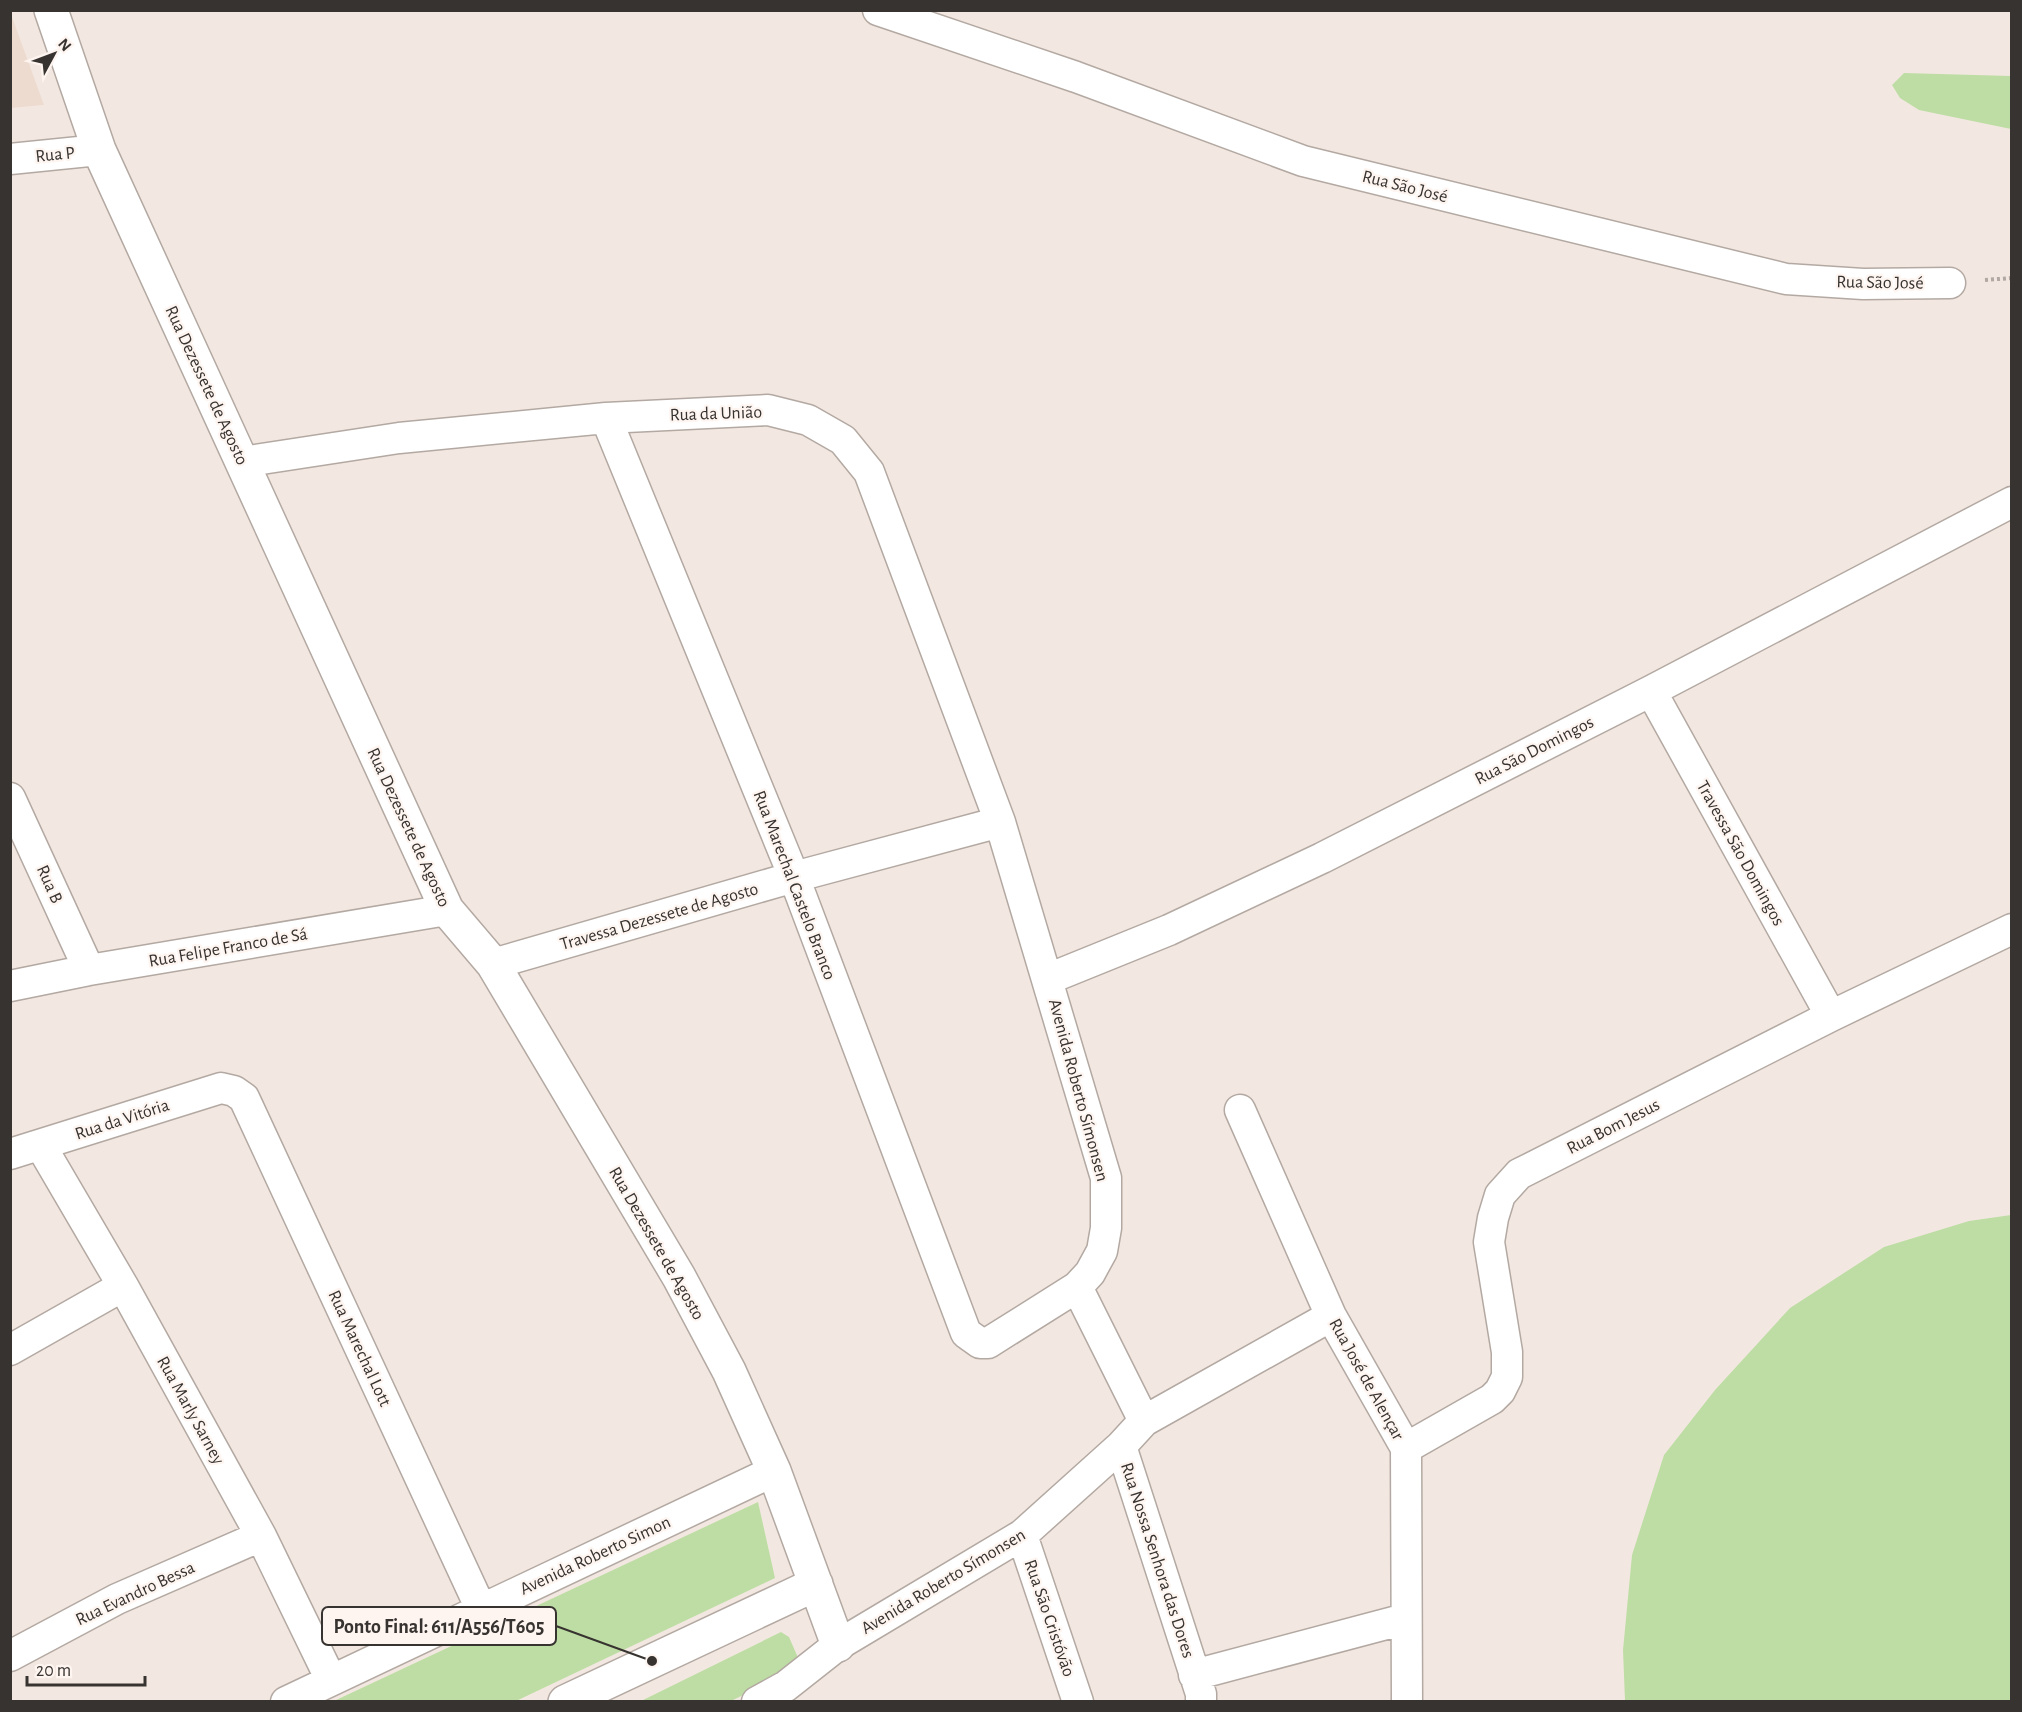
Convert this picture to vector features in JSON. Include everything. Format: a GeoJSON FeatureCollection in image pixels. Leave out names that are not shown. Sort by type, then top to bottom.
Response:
{"type":"FeatureCollection","features":[{"type":"Feature","properties":{"kind":"street","name":"Rua Dezessete de Agosto"},"geometry":{"type":"LineString","coordinates":[[51,10],[99,150],[447,910],[493,964],[679,1277],[729,1371],[774,1471],[838,1645]]}},
{"type":"Feature","properties":{"kind":"street","name":"Rua São José"},"geometry":{"type":"LineString","coordinates":[[889,12],[1076,77],[1304,161],[1786,279],[1863,284],[1950,283]]}},
{"type":"Feature","properties":{"kind":"street","name":"Rua P"},"geometry":{"type":"LineString","coordinates":[[10,159],[99,150]]}},
{"type":"Feature","properties":{"kind":"street","name":"Rua da União"},"geometry":{"type":"LineString","coordinates":[[242,462],[399,438],[606,417],[768,410],[808,420],[843,440],[869,472],[1000,822]]}},
{"type":"Feature","properties":{"kind":"street","name":"Rua Marechal Castelo Branco"},"geometry":{"type":"LineString","coordinates":[[606,417],[794,877],[966,1333],[980,1343],[987,1343]]}},
{"type":"Feature","properties":{"kind":"street","name":"Rua São Domingos"},"geometry":{"type":"LineString","coordinates":[[1048,979],[1169,930],[1322,858],[1651,691],[2012,502]]}},
{"type":"Feature","properties":{"kind":"street","name":"Travessa São Domingos"},"geometry":{"type":"LineString","coordinates":[[1651,691],[1831,1016]]}},
{"type":"Feature","properties":{"kind":"street","name":"Rua B"},"geometry":{"type":"LineString","coordinates":[[10,798],[89,970]]}},
{"type":"Feature","properties":{"kind":"street","name":"Travessa Dezessete de Agosto"},"geometry":{"type":"LineString","coordinates":[[493,964],[794,877],[1000,822]]}},
{"type":"Feature","properties":{"kind":"street","name":"Avenida Roberto Símonsen"},"geometry":{"type":"LineString","coordinates":[[987,1343],[1077,1287],[1090,1273],[1102,1251],[1106,1228],[1106,1178],[1000,822]]}},
{"type":"Feature","properties":{"kind":"street","name":"Rua Felipe Franco de Sá"},"geometry":{"type":"LineString","coordinates":[[10,986],[89,970],[447,910]]}},
{"type":"Feature","properties":{"kind":"street","name":"Rua Bom Jesus"},"geometry":{"type":"LineString","coordinates":[[1406,1448],[1492,1399],[1507,1377],[1507,1352],[1489,1242],[1500,1195],[1519,1174],[1831,1016],[2012,929]]}},
{"type":"Feature","properties":{"kind":"street","name":"Rua da Vitória"},"geometry":{"type":"LineString","coordinates":[[10,1154],[220,1088],[234,1091]]}},
{"type":"Feature","properties":{"kind":"street","name":"Rua Marechal Lott"},"geometry":{"type":"LineString","coordinates":[[234,1091],[244,1098],[255,1121],[481,1609]]}},
{"type":"Feature","properties":{"kind":"street","name":"Rua José de Alençar"},"geometry":{"type":"LineString","coordinates":[[1240,1110],[1331,1316],[1406,1448],[1407,1701]]}},
{"type":"Feature","properties":{"kind":"street","name":"Rua Marly Sarney"},"geometry":{"type":"LineString","coordinates":[[41,1146],[123,1286],[261,1536],[332,1680]]}},
{"type":"Feature","properties":{"kind":"street"},"geometry":{"type":"LineString","coordinates":[[10,1350],[123,1286]]}},
{"type":"Feature","properties":{"kind":"street"},"geometry":{"type":"LineString","coordinates":[[1077,1287],[1144,1421]]}},
{"type":"Feature","properties":{"kind":"street","name":"Avenida Roberto Símonsen"},"geometry":{"type":"LineString","coordinates":[[757,1701],[786,1686],[838,1645],[1022,1535],[1121,1446],[1144,1421],[1331,1316]]}},
{"type":"Feature","properties":{"kind":"street","name":"Rua Nossa Senhora das Dores"},"geometry":{"type":"LineString","coordinates":[[1121,1446],[1197,1688],[1405,1618]]}},
{"type":"Feature","properties":{"kind":"street","name":"Avenida Roberto Simon"},"geometry":{"type":"LineString","coordinates":[[286,1701],[774,1471]]}},
{"type":"Feature","properties":{"kind":"street","name":"Rua São Cristóvão"},"geometry":{"type":"LineString","coordinates":[[1022,1535],[1078,1701]]}},
{"type":"Feature","properties":{"kind":"street","name":"Rua Evandro Bessa"},"geometry":{"type":"LineString","coordinates":[[10,1656],[117,1599],[261,1536]]}},
{"type":"Feature","properties":{"kind":"street"},"geometry":{"type":"LineString","coordinates":[[565,1701],[816,1584]]}},
{"type":"Feature","properties":{"kind":"shaded area"},"geometry":{"type":"Polygon","coordinates":[[[11,14],[44,105],[11,108],[11,14]]]}},
{"type":"Feature","properties":{"kind":"green space"},"geometry":{"type":"Polygon","coordinates":[[[1904,73],[2011,76],[2011,129],[1919,110],[1900,98],[1892,85],[1904,73]]]}},
{"type":"Feature","properties":{"kind":"green space"},"geometry":{"type":"Polygon","coordinates":[[[2011,1215],[2011,1701],[1625,1701],[1623,1650],[1632,1555],[1664,1455],[1715,1390],[1790,1308],[1884,1247],[1969,1221],[2011,1215]]]}},
{"type":"Feature","properties":{"kind":"green space"},"geometry":{"type":"Polygon","coordinates":[[[758,1502],[775,1578],[516,1701],[334,1701],[758,1502]]]}},
{"type":"Feature","properties":{"kind":"green space"},"geometry":{"type":"Polygon","coordinates":[[[781,1632],[789,1637],[799,1660],[794,1670],[731,1701],[639,1702],[781,1632]]]}},
{"type":"Feature","properties":{"kind":"place","name":"Ponto Final: 611/A556/T605"},"geometry":{"type":"Point","coordinates":[652,1661]}}]}
